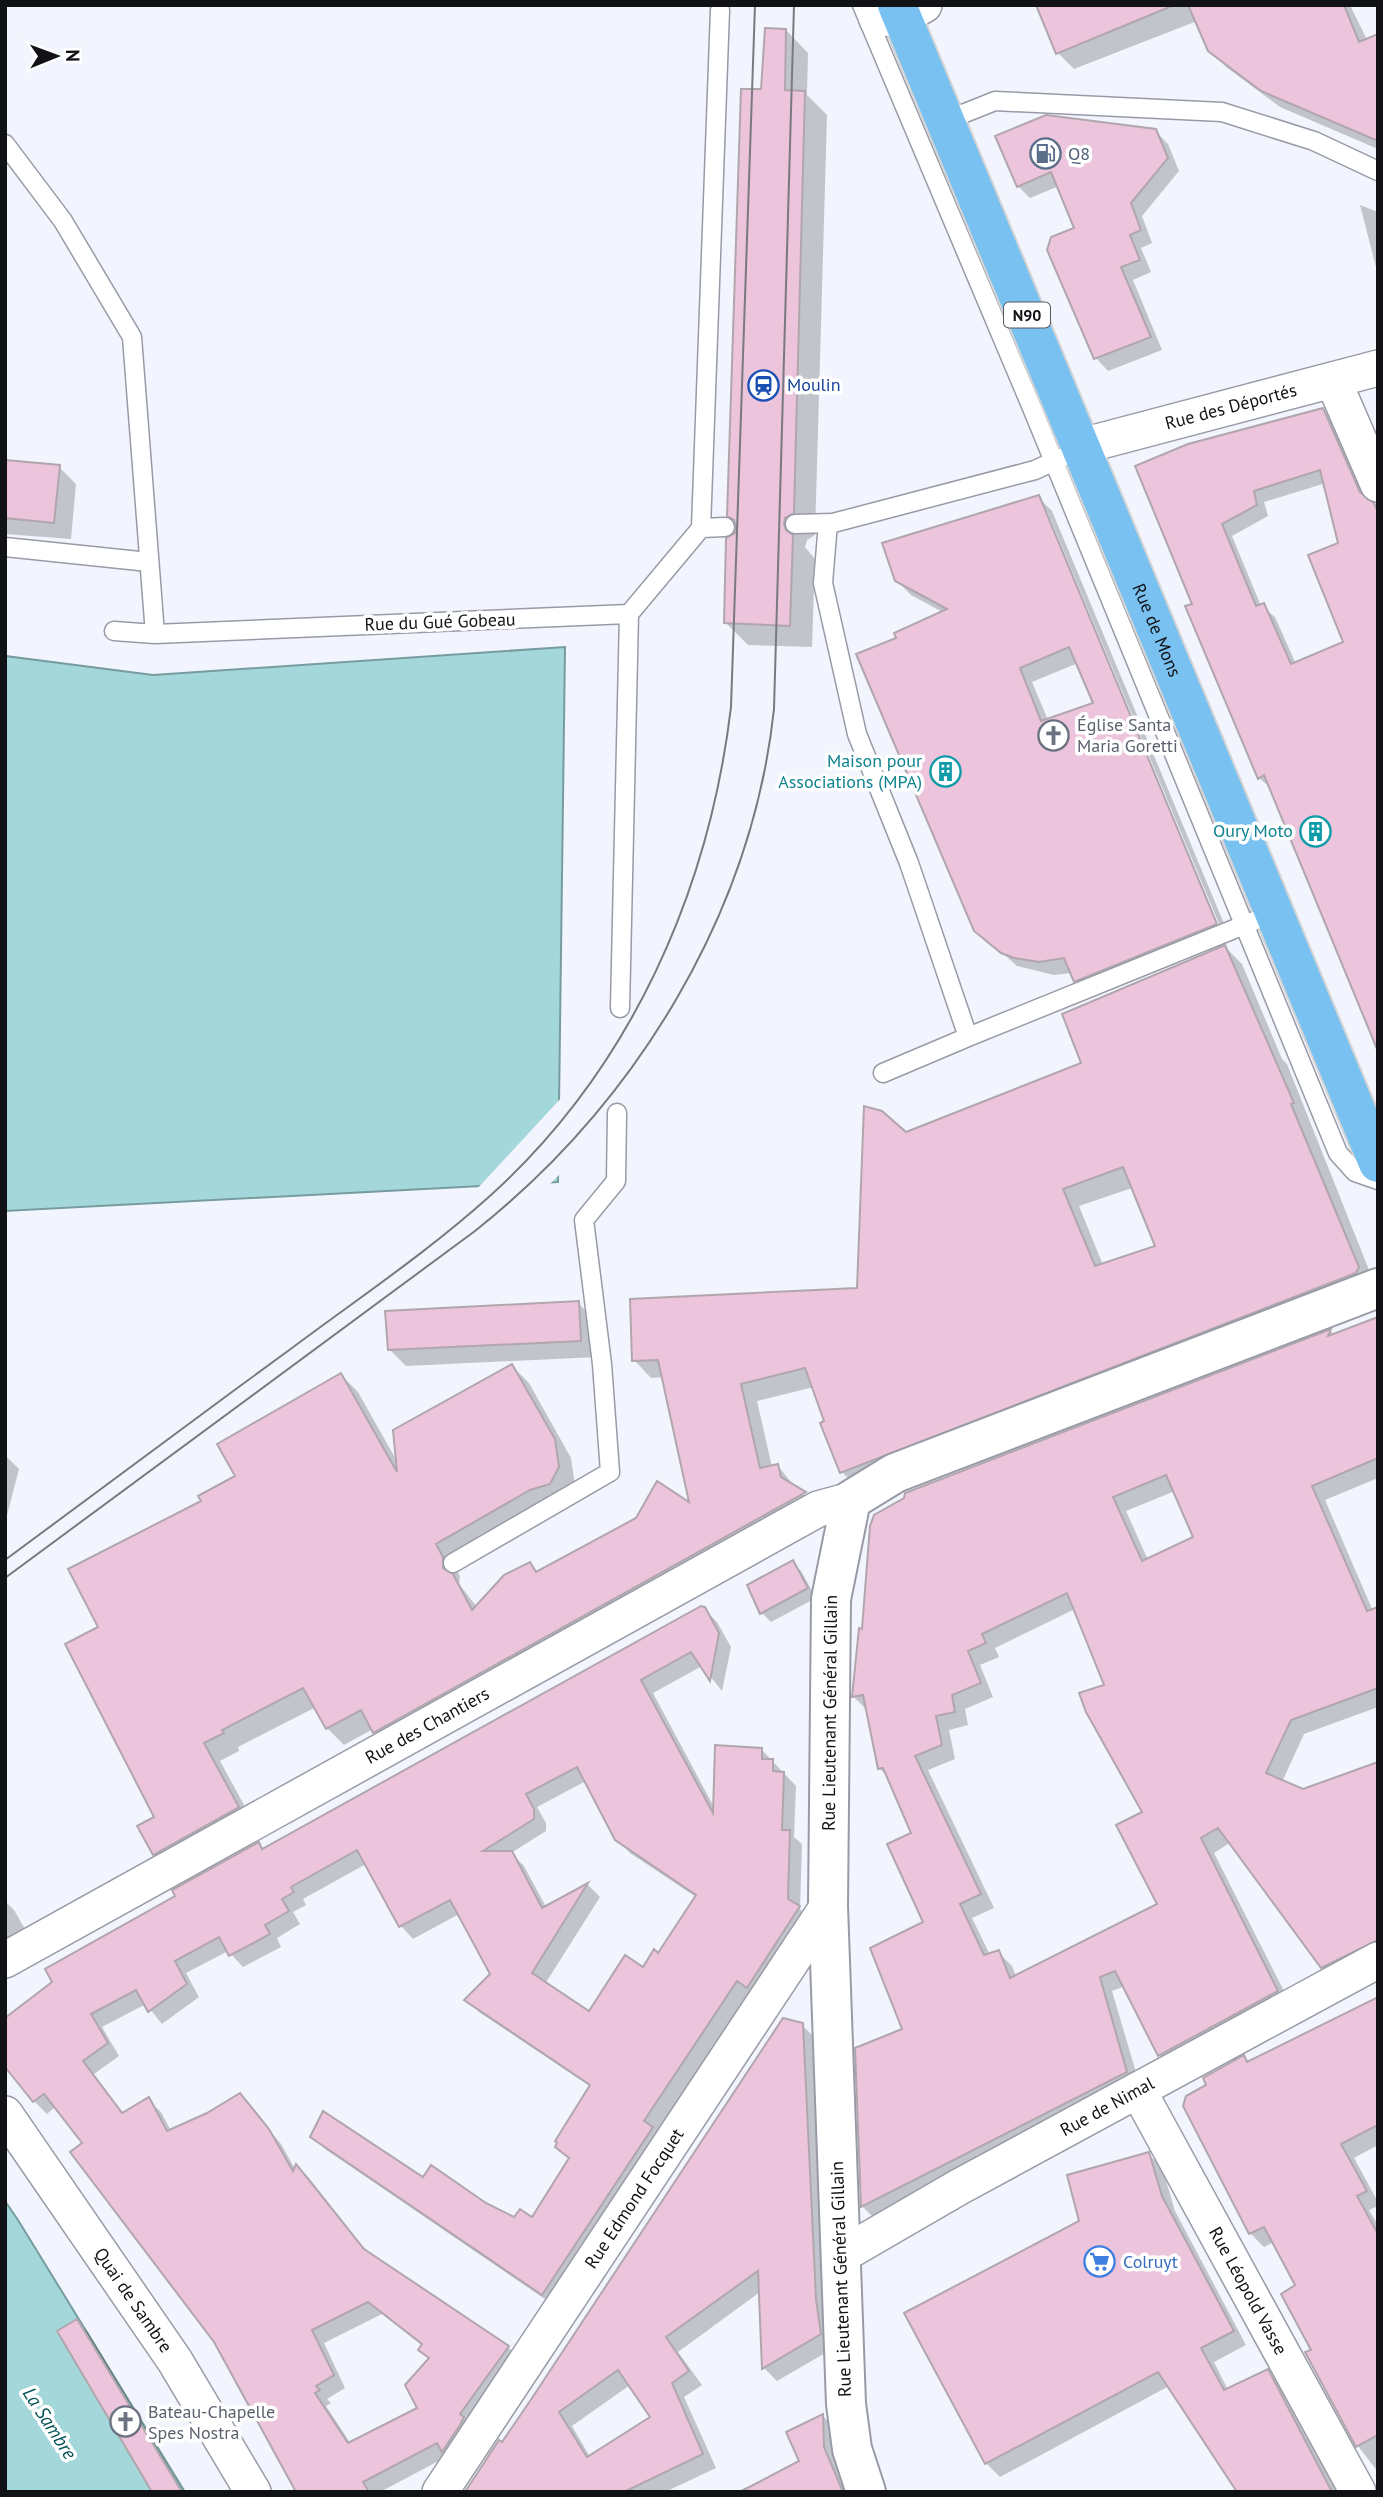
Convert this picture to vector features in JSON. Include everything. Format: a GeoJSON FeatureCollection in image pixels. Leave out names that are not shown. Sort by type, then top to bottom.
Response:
{"type":"FeatureCollection","features":[{"type":"Feature","properties":{"kind":"main road","name":"Rue de Mons"},"geometry":{"type":"LineString","coordinates":[[888,9],[940,110],[1068,454],[1260,918],[1378,1163]]}},
{"type":"Feature","properties":{"kind":"street","name":"Rue des Déportés"},"geometry":{"type":"LineString","coordinates":[[1068,454],[1378,368]]}},
{"type":"Feature","properties":{"kind":"street"},"geometry":{"type":"LineString","coordinates":[[1334,380],[1378,484]]}},
{"type":"Feature","properties":{"kind":"street"},"geometry":{"type":"LineString","coordinates":[[851,1500],[895,1473],[1378,1288]]}},
{"type":"Feature","properties":{"kind":"street","name":"Rue Lieutenant Général Gillain"},"geometry":{"type":"LineString","coordinates":[[851,1500],[831,1599],[828,1906],[848,2429],[866,2492]]}},
{"type":"Feature","properties":{"kind":"street","name":"Rue des Chantiers"},"geometry":{"type":"LineString","coordinates":[[5,1960],[818,1509],[851,1500]]}},
{"type":"Feature","properties":{"kind":"street","name":"Rue Edmond Focquet"},"geometry":{"type":"LineString","coordinates":[[440,2492],[828,1906]]}},
{"type":"Feature","properties":{"kind":"street","name":"Rue de Nimal"},"geometry":{"type":"LineString","coordinates":[[840,2256],[959,2187],[1378,1960]]}},
{"type":"Feature","properties":{"kind":"street","name":"Rue Léopold Vasse"},"geometry":{"type":"LineString","coordinates":[[1138,2090],[1358,2492]]}},
{"type":"Feature","properties":{"kind":"street","name":"Quai de Sambre"},"geometry":{"type":"LineString","coordinates":[[5,2115],[175,2361],[253,2492]]}},
{"type":"Feature","properties":{"kind":"lane"},"geometry":{"type":"LineString","coordinates":[[795,524],[828,523],[1035,470],[1068,454],[888,9]]}},
{"type":"Feature","properties":{"kind":"lane"},"geometry":{"type":"LineString","coordinates":[[620,1008],[629,614],[701,528],[720,10]]}},
{"type":"Feature","properties":{"kind":"lane"},"geometry":{"type":"LineString","coordinates":[[940,110],[995,101],[1222,112],[1314,142],[1378,171]]}},
{"type":"Feature","properties":{"kind":"lane"},"geometry":{"type":"LineString","coordinates":[[5,144],[62,221],[132,337],[155,634]]}},
{"type":"Feature","properties":{"kind":"lane"},"geometry":{"type":"LineString","coordinates":[[828,523],[823,583],[858,734],[909,863],[968,1037]]}},
{"type":"Feature","properties":{"kind":"lane"},"geometry":{"type":"LineString","coordinates":[[701,528],[725,527]]}},
{"type":"Feature","properties":{"kind":"lane"},"geometry":{"type":"LineString","coordinates":[[5,547],[149,562]]}},
{"type":"Feature","properties":{"kind":"lane","name":"Rue du Gué Gobeau"},"geometry":{"type":"LineString","coordinates":[[114,631],[155,634],[629,614]]}},
{"type":"Feature","properties":{"kind":"lane"},"geometry":{"type":"LineString","coordinates":[[883,1073],[1260,918],[1338,1153],[1355,1172],[1378,1180]]}},
{"type":"Feature","properties":{"kind":"lane"},"geometry":{"type":"LineString","coordinates":[[453,1563],[610,1472],[602,1364],[584,1220],[616,1181],[617,1114]]}},
{"type":"Feature","properties":{"kind":"water"},"geometry":{"type":"Polygon","coordinates":[[[565,647],[558,1182],[5,1211],[5,656],[153,675],[565,647]]]}},
{"type":"Feature","properties":{"kind":"water","name":"La Sambre"},"geometry":{"type":"Polygon","coordinates":[[[5,2201],[185,2492],[7,2492],[5,2489],[5,2201]]]}},
{"type":"Feature","properties":{"kind":"pier"},"geometry":{"type":"Polygon","coordinates":[[[562,1097],[562,1172],[548,1186],[477,1189],[562,1097]]]}},
{"type":"Feature","properties":{"kind":"building"},"geometry":{"type":"Polygon","coordinates":[[[1036,5],[1172,5],[1172,6],[1056,54],[1036,5]]]}},
{"type":"Feature","properties":{"kind":"building"},"geometry":{"type":"Polygon","coordinates":[[[1188,5],[1344,5],[1359,42],[1378,34],[1378,141],[1261,91],[1208,51],[1188,5]]]}},
{"type":"Feature","properties":{"kind":"building"},"geometry":{"type":"Polygon","coordinates":[[[765,28],[786,29],[785,90],[805,91],[794,513],[785,518],[784,524],[786,530],[793,535],[790,626],[724,623],[726,538],[735,533],[736,527],[734,520],[727,516],[741,89],[761,89],[765,28]]]}},
{"type":"Feature","properties":{"kind":"building"},"geometry":{"type":"Polygon","coordinates":[[[1046,115],[1156,129],[1168,158],[1131,203],[1141,230],[1130,235],[1140,260],[1121,267],[1151,337],[1094,359],[1047,250],[1051,237],[1074,228],[1051,172],[1017,187],[995,136],[1046,115]]]}},
{"type":"Feature","properties":{"kind":"building"},"geometry":{"type":"Polygon","coordinates":[[[1323,408],[1360,492],[1374,503],[1378,512],[1377,1049],[1264,775],[1258,779],[1185,606],[1192,604],[1135,466],[1188,444],[1323,408]],[[1320,470],[1254,491],[1257,505],[1222,524],[1256,606],[1264,603],[1291,664],[1343,642],[1308,555],[1338,543],[1320,470]]]}},
{"type":"Feature","properties":{"kind":"building"},"geometry":{"type":"Polygon","coordinates":[[[5,460],[60,465],[54,523],[5,518],[5,460]]]}},
{"type":"Feature","properties":{"kind":"building"},"geometry":{"type":"Polygon","coordinates":[[[1039,495],[1217,924],[1074,982],[1064,958],[1039,962],[1014,958],[1001,953],[974,931],[856,654],[896,638],[894,633],[947,609],[895,581],[882,543],[1039,495]],[[1069,647],[1020,668],[1041,721],[1093,703],[1069,647]]]}},
{"type":"Feature","properties":{"kind":"building"},"geometry":{"type":"Polygon","coordinates":[[[1225,945],[1294,1103],[1291,1104],[1359,1267],[1356,1273],[840,1473],[820,1423],[824,1421],[805,1368],[741,1384],[760,1468],[778,1464],[781,1477],[806,1492],[373,1733],[361,1710],[326,1729],[303,1688],[222,1730],[224,1733],[204,1743],[239,1807],[153,1855],[137,1826],[154,1817],[65,1644],[98,1627],[68,1569],[201,1501],[198,1496],[235,1476],[217,1444],[341,1373],[397,1472],[393,1430],[512,1364],[555,1439],[559,1467],[550,1484],[530,1490],[436,1544],[443,1557],[443,1568],[453,1574],[472,1610],[504,1575],[530,1562],[536,1572],[636,1518],[657,1481],[689,1502],[658,1360],[632,1361],[630,1299],[857,1288],[864,1106],[882,1111],[906,1132],[1081,1063],[1062,1014],[1225,945]],[[1123,1167],[1063,1189],[1095,1266],[1155,1246],[1123,1167]]]}},
{"type":"Feature","properties":{"kind":"building"},"geometry":{"type":"Polygon","coordinates":[[[579,1301],[581,1341],[388,1350],[385,1311],[579,1301]]]}},
{"type":"Feature","properties":{"kind":"building"},"geometry":{"type":"Polygon","coordinates":[[[1378,1317],[1378,1458],[1312,1486],[1367,1611],[1378,1607],[1378,1688],[1291,1720],[1266,1773],[1303,1789],[1378,1762],[1378,1940],[1321,1968],[1218,1828],[1201,1838],[1278,1991],[1158,2056],[1115,1971],[1100,1977],[1127,2072],[861,2207],[855,2048],[902,2029],[870,1948],[923,1922],[887,1844],[911,1833],[883,1768],[878,1769],[863,1695],[852,1697],[859,1628],[862,1629],[870,1526],[874,1515],[904,1498],[905,1493],[1331,1329],[1328,1336],[1378,1317]],[[1166,1475],[1113,1497],[1142,1561],[1193,1537],[1166,1475]],[[1067,1593],[982,1634],[986,1643],[968,1651],[981,1683],[952,1695],[955,1712],[936,1716],[942,1745],[915,1756],[981,1894],[960,1904],[984,1955],[999,1950],[1010,1978],[1157,1904],[1116,1825],[1142,1812],[1086,1712],[1079,1693],[1104,1685],[1067,1593]]]}},
{"type":"Feature","properties":{"kind":"building"},"geometry":{"type":"Polygon","coordinates":[[[793,1560],[808,1588],[760,1614],[747,1585],[793,1560]]]}},
{"type":"Feature","properties":{"kind":"building"},"geometry":{"type":"Polygon","coordinates":[[[701,1606],[705,1607],[719,1633],[710,1681],[691,1652],[641,1680],[713,1813],[715,1745],[762,1748],[762,1759],[773,1759],[773,1771],[784,1772],[782,1830],[790,1830],[788,1899],[800,1906],[747,1988],[737,1981],[644,2121],[653,2127],[542,2295],[310,2137],[323,2111],[423,2177],[431,2165],[486,2203],[514,2217],[520,2209],[532,2217],[569,2158],[555,2147],[555,2141],[590,2085],[464,2000],[490,1974],[450,1900],[399,1927],[357,1850],[291,1887],[294,1892],[282,1899],[289,1911],[265,1925],[270,1934],[229,1956],[219,1937],[175,1961],[187,1984],[148,2012],[136,1990],[91,2014],[108,2043],[83,2061],[122,2113],[149,2097],[167,2131],[207,2113],[240,2093],[269,2129],[293,2171],[296,2164],[364,2249],[509,2346],[460,2414],[464,2417],[442,2452],[437,2443],[363,2482],[369,2492],[296,2492],[214,2342],[70,2152],[82,2143],[44,2094],[33,2102],[5,2067],[5,2018],[52,1982],[45,1969],[175,1896],[172,1890],[259,1842],[262,1849],[701,1606]],[[577,1767],[526,1794],[534,1809],[534,1819],[483,1851],[512,1851],[542,1908],[588,1883],[532,1973],[589,2011],[625,1955],[643,1967],[654,1949],[658,1953],[696,1895],[615,1840],[577,1767]],[[368,2302],[312,2330],[334,2375],[316,2386],[320,2390],[315,2393],[348,2443],[417,2408],[405,2385],[429,2358],[418,2350],[422,2344],[368,2302]]]}},
{"type":"Feature","properties":{"kind":"building"},"geometry":{"type":"Polygon","coordinates":[[[1378,1997],[1378,2125],[1341,2144],[1367,2191],[1357,2196],[1378,2234],[1378,2435],[1356,2447],[1305,2352],[1311,2350],[1281,2294],[1295,2285],[1264,2227],[1249,2234],[1183,2106],[1186,2096],[1206,2085],[1203,2078],[1244,2055],[1247,2062],[1378,1997]]]}},
{"type":"Feature","properties":{"kind":"building"},"geometry":{"type":"Polygon","coordinates":[[[783,2018],[803,2023],[816,2299],[821,2334],[762,2369],[758,2271],[666,2337],[689,2371],[672,2383],[703,2454],[624,2492],[465,2492],[499,2440],[502,2442],[783,2018]],[[618,2370],[559,2412],[587,2457],[650,2417],[618,2370]]]}},
{"type":"Feature","properties":{"kind":"building","name":"Colruyt"},"geometry":{"type":"Polygon","coordinates":[[[1149,2152],[1162,2196],[1234,2331],[1201,2348],[1224,2390],[1268,2369],[1332,2492],[1237,2492],[1158,2372],[985,2464],[904,2313],[1079,2221],[1067,2175],[1149,2152]]]}},
{"type":"Feature","properties":{"kind":"building","name":"Bateau-Chapelle Spes Nostra"},"geometry":{"type":"Polygon","coordinates":[[[77,2319],[182,2492],[152,2492],[57,2331],[77,2319]]]}},
{"type":"Feature","properties":{"kind":"building"},"geometry":{"type":"Polygon","coordinates":[[[823,2414],[824,2447],[843,2492],[740,2492],[799,2461],[786,2432],[823,2414]]]}},
{"type":"Feature","properties":{"kind":"tram line"},"geometry":{"type":"LineString","coordinates":[[5,1560],[393,1274],[491,1195],[541,1145],[584,1091],[623,1033],[655,972],[682,909],[704,843],[720,776],[731,707],[755,5]]}},
{"type":"Feature","properties":{"kind":"tram line"},"geometry":{"type":"LineString","coordinates":[[5,1578],[475,1231],[533,1181],[586,1125],[634,1064],[676,999],[712,931],[740,859],[761,785],[774,709],[794,5]]}},
{"type":"Feature","properties":{"kind":"place","name":"Q8"},"geometry":{"type":"Point","coordinates":[1045,154]}},
{"type":"Feature","properties":{"kind":"place","name":"Moulin"},"geometry":{"type":"Point","coordinates":[764,385]}},
{"type":"Feature","properties":{"kind":"place","name":"Église Santa Maria Goretti"},"geometry":{"type":"Point","coordinates":[1054,735]}},
{"type":"Feature","properties":{"kind":"place","name":"Maison pour Associations (MPA)"},"geometry":{"type":"Point","coordinates":[945,771]}},
{"type":"Feature","properties":{"kind":"place","name":"Oury Moto"},"geometry":{"type":"Point","coordinates":[1316,831]}},
{"type":"Feature","properties":{"kind":"place","name":"Colruyt"},"geometry":{"type":"Point","coordinates":[1100,2262]}},
{"type":"Feature","properties":{"kind":"place","name":"Bateau-Chapelle Spes Nostra"},"geometry":{"type":"Point","coordinates":[125,2422]}}]}
